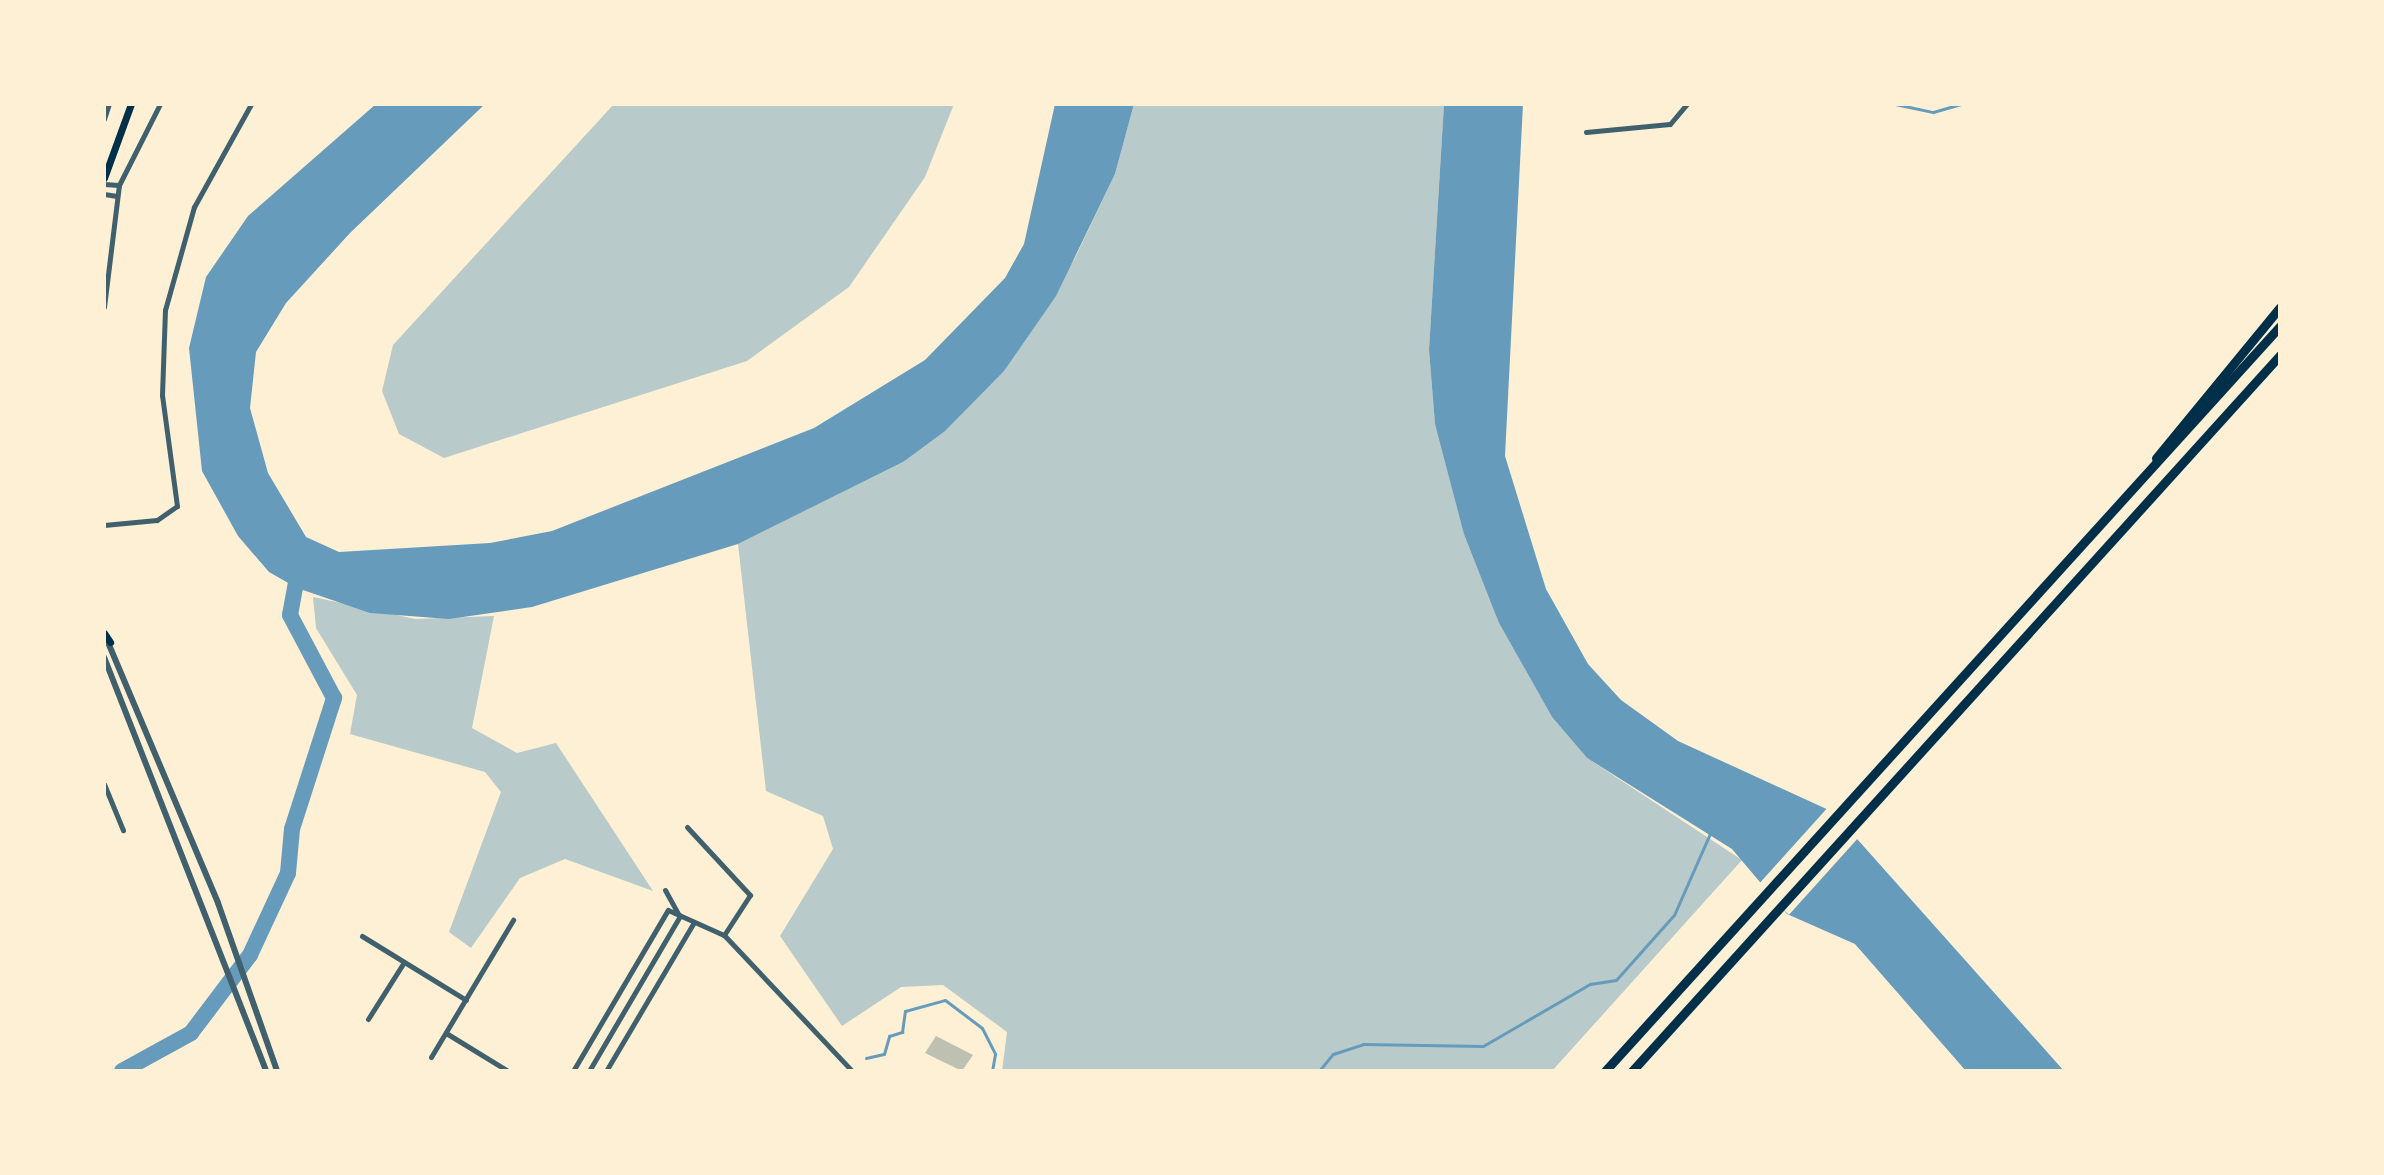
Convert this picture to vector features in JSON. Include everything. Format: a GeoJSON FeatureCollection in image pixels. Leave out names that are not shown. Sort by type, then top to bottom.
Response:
{"type":"FeatureCollection","features":[{"type":"Feature","properties":{"kind":"highway"},"geometry":{"type":"LineString","coordinates":[[2134,490],[2202,393],[2280,307]]}},
{"type":"Feature","properties":{"kind":"highway"},"geometry":{"type":"LineString","coordinates":[[1605,1071],[2280,326]]}},
{"type":"Feature","properties":{"kind":"highway"},"geometry":{"type":"LineString","coordinates":[[1632,1071],[2280,355]]}},
{"type":"Feature","properties":{"kind":"main road"},"geometry":{"type":"LineString","coordinates":[[104,178],[131,104]]}},
{"type":"Feature","properties":{"kind":"street"},"geometry":{"type":"LineString","coordinates":[[104,119],[109,104]]}},
{"type":"Feature","properties":{"kind":"street"},"geometry":{"type":"LineString","coordinates":[[104,307],[119,185],[160,104]]}},
{"type":"Feature","properties":{"kind":"street"},"geometry":{"type":"LineString","coordinates":[[104,525],[157,520],[177,506],[162,395],[168,294],[194,207],[251,104]]}},
{"type":"Feature","properties":{"kind":"street"},"geometry":{"type":"LineString","coordinates":[[1586,132],[1670,124],[1687,104]]}},
{"type":"Feature","properties":{"kind":"street"},"geometry":{"type":"LineString","coordinates":[[104,184],[119,185]]}},
{"type":"Feature","properties":{"kind":"street"},"geometry":{"type":"LineString","coordinates":[[104,194],[117,196]]}},
{"type":"Feature","properties":{"kind":"street"},"geometry":{"type":"LineString","coordinates":[[106,638],[258,1010],[277,1071]]}},
{"type":"Feature","properties":{"kind":"street"},"geometry":{"type":"LineString","coordinates":[[104,657],[221,942],[266,1071]]}},
{"type":"Feature","properties":{"kind":"street"},"geometry":{"type":"LineString","coordinates":[[104,784],[123,830]]}},
{"type":"Feature","properties":{"kind":"street"},"geometry":{"type":"LineString","coordinates":[[687,827],[750,895],[724,935]]}},
{"type":"Feature","properties":{"kind":"street"},"geometry":{"type":"LineString","coordinates":[[665,890],[680,916]]}},
{"type":"Feature","properties":{"kind":"street"},"geometry":{"type":"LineString","coordinates":[[573,1071],[665,913],[680,916],[724,935],[852,1071]]}},
{"type":"Feature","properties":{"kind":"street"},"geometry":{"type":"LineString","coordinates":[[589,1071],[680,916]]}},
{"type":"Feature","properties":{"kind":"street"},"geometry":{"type":"LineString","coordinates":[[431,1057],[513,920]]}},
{"type":"Feature","properties":{"kind":"street"},"geometry":{"type":"LineString","coordinates":[[606,1071],[693,924]]}},
{"type":"Feature","properties":{"kind":"street"},"geometry":{"type":"LineString","coordinates":[[362,936],[466,1000]]}},
{"type":"Feature","properties":{"kind":"street"},"geometry":{"type":"LineString","coordinates":[[368,1019],[404,962]]}},
{"type":"Feature","properties":{"kind":"street"},"geometry":{"type":"LineString","coordinates":[[446,1033],[508,1071]]}},
{"type":"Feature","properties":{"kind":"shaded area"},"geometry":{"type":"Polygon","coordinates":[[[614,104],[954,104],[925,177],[849,287],[747,361],[444,458],[399,434],[382,391],[393,345],[614,104]]]}},
{"type":"Feature","properties":{"kind":"shaded area"},"geometry":{"type":"Polygon","coordinates":[[[1134,104],[1444,104],[1429,350],[1435,424],[1499,623],[1552,717],[1587,758],[1742,860],[1552,1071],[1002,1071],[1007,1032],[943,985],[901,987],[842,1026],[780,936],[833,849],[823,816],[766,791],[738,544],[903,462],[1004,371],[1075,258],[1115,174],[1134,104]]]}},
{"type":"Feature","properties":{"kind":"shaded area"},"geometry":{"type":"Polygon","coordinates":[[[313,597],[415,619],[494,616],[472,728],[517,753],[556,743],[653,891],[565,859],[520,878],[471,948],[449,932],[501,792],[485,772],[350,734],[357,695],[316,628],[313,597]]]}},
{"type":"Feature","properties":{"kind":"water"},"geometry":{"type":"Polygon","coordinates":[[[376,104],[485,104],[350,233],[286,303],[256,352],[250,408],[268,473],[306,537],[339,552],[490,543],[552,531],[814,428],[925,360],[1005,278],[1024,244],[1055,104],[1134,104],[1115,174],[1056,296],[1004,371],[945,431],[903,462],[738,544],[532,607],[449,619],[370,613],[297,588],[269,572],[238,536],[202,471],[189,348],[206,277],[248,216],[376,104]]]}},
{"type":"Feature","properties":{"kind":"water"},"geometry":{"type":"Polygon","coordinates":[[[1444,104],[1523,104],[1505,456],[1546,589],[1588,664],[1621,700],[1678,741],[1833,812],[2064,1071],[1966,1071],[1855,944],[1787,914],[1732,849],[1587,758],[1552,717],[1499,623],[1464,534],[1435,424],[1429,350],[1444,104]]]}},
{"type":"Feature","properties":{"kind":"pier"},"geometry":{"type":"Polygon","coordinates":[[[1830,805],[1862,834],[1789,915],[1757,886],[1830,805]]]}},
{"type":"Feature","properties":{"kind":"building"},"geometry":{"type":"Polygon","coordinates":[[[936,1036],[973,1055],[962,1071],[925,1053],[936,1036]]]}},
{"type":"Feature","properties":{"kind":"waterway"},"geometry":{"type":"LineString","coordinates":[[1895,104],[1933,112],[1961,104]]}},
{"type":"Feature","properties":{"kind":"waterway"},"geometry":{"type":"LineString","coordinates":[[122,1071],[191,1033],[250,955],[288,873],[292,829],[334,698],[290,615],[299,566]]}},
{"type":"Feature","properties":{"kind":"waterway"},"geometry":{"type":"LineString","coordinates":[[1319,1071],[1333,1054],[1363,1044],[1483,1046],[1590,984],[1616,980],[1674,915],[1711,831]]}},
{"type":"Feature","properties":{"kind":"waterway"},"geometry":{"type":"LineString","coordinates":[[866,1058],[884,1054],[889,1036],[902,1032],[905,1011],[945,1000],[982,1028],[995,1054],[992,1071]]}}]}
